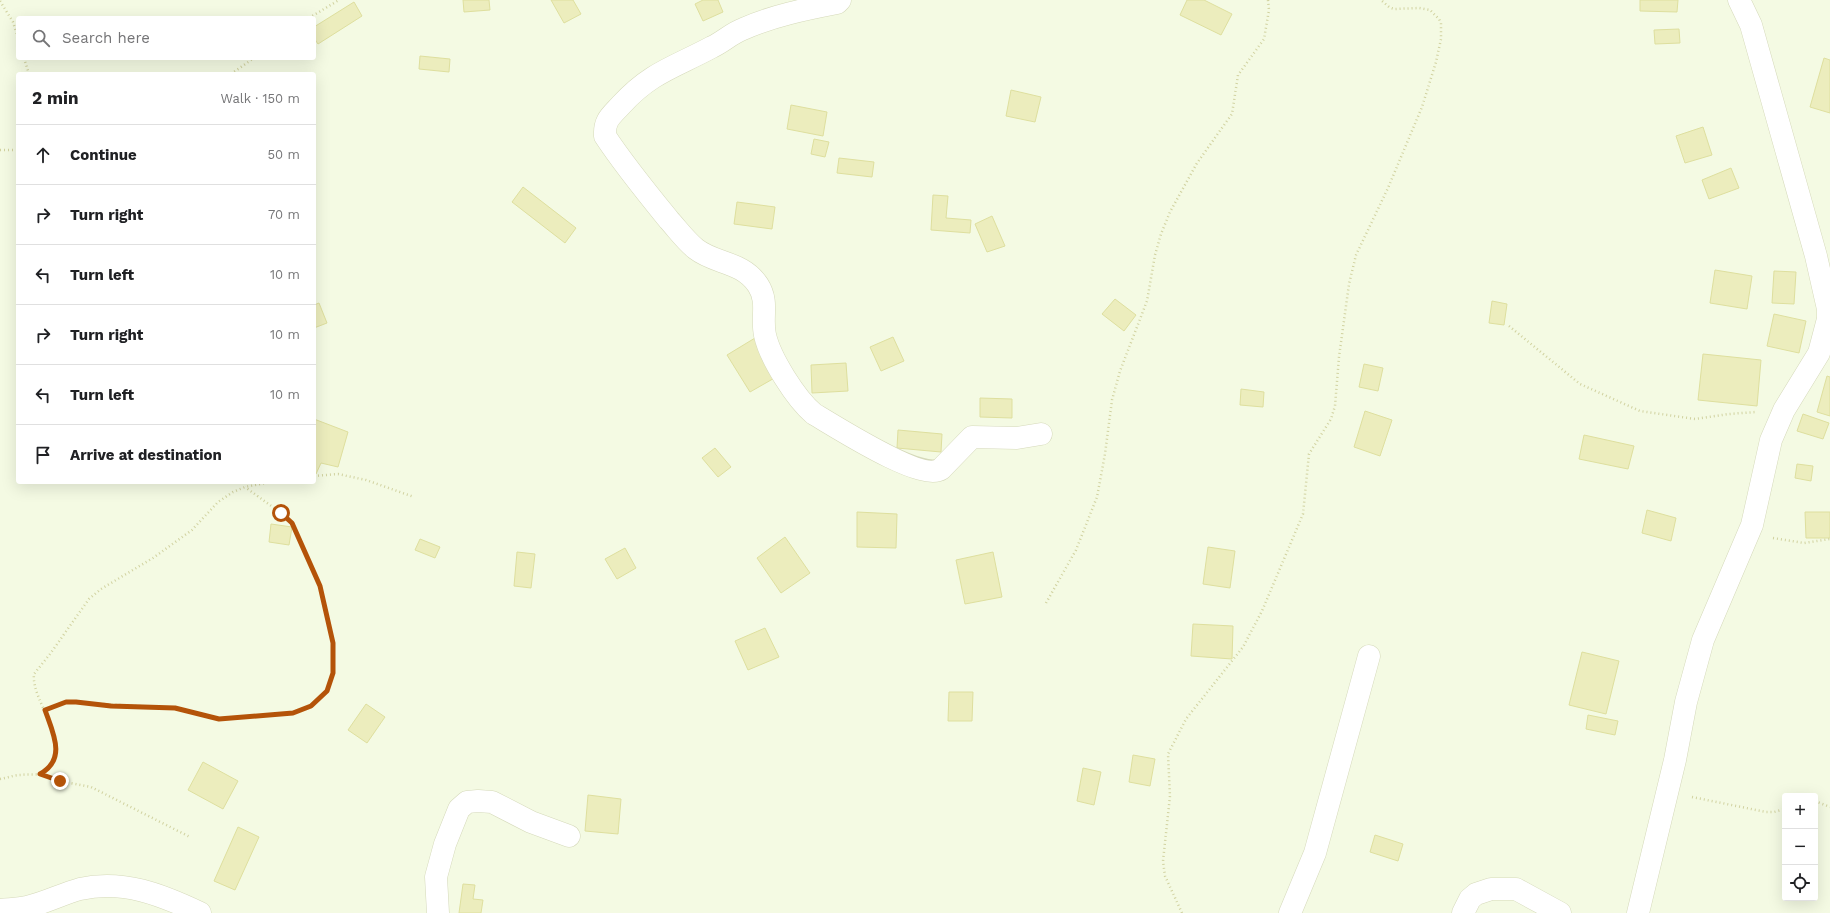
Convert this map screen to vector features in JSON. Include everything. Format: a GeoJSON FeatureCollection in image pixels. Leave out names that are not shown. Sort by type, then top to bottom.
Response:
{"type":"FeatureCollection","features":[{"type":"Feature","properties":{"kind":"street"},"geometry":{"type":"LineString","coordinates":[[840,0],[837,3],[780,16],[743,29],[712,47],[661,71],[632,92],[608,119],[604,126],[605,136],[654,202],[689,242],[701,252],[733,264],[746,273],[757,284],[763,294],[765,306],[765,334],[769,347],[790,386],[807,408],[814,414],[879,452],[922,471],[934,473],[941,469],[972,437],[1016,438],[1041,434]]}},
{"type":"Feature","properties":{"kind":"street"},"geometry":{"type":"LineString","coordinates":[[1638,913],[1668,788],[1686,702],[1703,640],[1749,533],[1771,440],[1784,410],[1819,353],[1828,319],[1829,309],[1816,256],[1751,25],[1739,0]]}},
{"type":"Feature","properties":{"kind":"street"},"geometry":{"type":"LineString","coordinates":[[1290,913],[1315,853],[1369,656]]}},
{"type":"Feature","properties":{"kind":"street"},"geometry":{"type":"LineString","coordinates":[[438,913],[436,877],[445,844],[459,809],[467,802],[492,802],[532,822],[569,836]]}},
{"type":"Feature","properties":{"kind":"street"},"geometry":{"type":"LineString","coordinates":[[0,910],[26,908],[79,889],[104,885],[132,888],[158,894],[200,913]]}},
{"type":"Feature","properties":{"kind":"street"},"geometry":{"type":"LineString","coordinates":[[1463,913],[1470,899],[1476,894],[1491,889],[1516,889],[1560,913]]}},
{"type":"Feature","properties":{"kind":"path"},"geometry":{"type":"LineString","coordinates":[[312,16],[339,0]]}},
{"type":"Feature","properties":{"kind":"path"},"geometry":{"type":"LineString","coordinates":[[1046,603],[1076,550],[1097,497],[1105,454],[1112,400],[1120,371],[1147,301],[1155,255],[1161,234],[1170,212],[1197,163],[1232,114],[1238,75],[1264,39],[1269,10],[1268,0]]}},
{"type":"Feature","properties":{"kind":"path"},"geometry":{"type":"LineString","coordinates":[[1182,913],[1165,876],[1163,861],[1170,796],[1168,754],[1186,719],[1243,647],[1262,611],[1303,514],[1309,454],[1331,419],[1335,406],[1340,350],[1349,284],[1356,255],[1388,188],[1416,121],[1438,54],[1441,39],[1441,23],[1430,10],[1389,7],[1381,0]]}},
{"type":"Feature","properties":{"kind":"path"},"geometry":{"type":"LineString","coordinates":[[0,1],[13,22],[16,32]]}},
{"type":"Feature","properties":{"kind":"path"},"geometry":{"type":"LineString","coordinates":[[25,60],[28,72]]}},
{"type":"Feature","properties":{"kind":"path"},"geometry":{"type":"LineString","coordinates":[[234,72],[251,60]]}},
{"type":"Feature","properties":{"kind":"path"},"geometry":{"type":"LineString","coordinates":[[0,150],[16,150]]}},
{"type":"Feature","properties":{"kind":"path"},"geometry":{"type":"LineString","coordinates":[[1509,326],[1580,384],[1640,411],[1695,419],[1729,414],[1784,410]]}},
{"type":"Feature","properties":{"kind":"path"},"geometry":{"type":"LineString","coordinates":[[316,476],[338,474],[366,480],[414,497]]}},
{"type":"Feature","properties":{"kind":"path"},"geometry":{"type":"LineString","coordinates":[[40,774],[53,763],[56,754],[55,744],[45,710],[36,690],[34,674],[89,599],[101,589],[153,558],[192,530],[218,502],[233,492],[245,487],[261,484]]}},
{"type":"Feature","properties":{"kind":"path"},"geometry":{"type":"LineString","coordinates":[[45,710],[66,702],[76,702],[111,706],[175,708],[219,719],[293,713],[311,706],[327,691],[333,673],[333,643],[320,586],[292,523],[281,513],[245,487]]}},
{"type":"Feature","properties":{"kind":"path"},"geometry":{"type":"LineString","coordinates":[[1749,533],[1804,543],[1830,539]]}},
{"type":"Feature","properties":{"kind":"path"},"geometry":{"type":"LineString","coordinates":[[0,779],[20,775],[40,774],[60,781],[91,787],[190,837]]}},
{"type":"Feature","properties":{"kind":"path"},"geometry":{"type":"LineString","coordinates":[[1668,788],[1714,802],[1766,812],[1782,810]]}},
{"type":"Feature","properties":{"kind":"path"},"geometry":{"type":"LineString","coordinates":[[1818,802],[1830,807]]}},
{"type":"Feature","properties":{"kind":"building"},"geometry":{"type":"Polygon","coordinates":[[[463,0],[489,0],[490,10],[464,12],[463,0]]]}},
{"type":"Feature","properties":{"kind":"building"},"geometry":{"type":"Polygon","coordinates":[[[551,0],[573,0],[581,14],[564,23],[551,0]]]}},
{"type":"Feature","properties":{"kind":"building"},"geometry":{"type":"Polygon","coordinates":[[[703,0],[718,0],[723,12],[703,21],[695,4],[703,0]]]}},
{"type":"Feature","properties":{"kind":"building"},"geometry":{"type":"Polygon","coordinates":[[[1187,0],[1204,0],[1232,14],[1221,35],[1180,15],[1187,0]]]}},
{"type":"Feature","properties":{"kind":"building"},"geometry":{"type":"Polygon","coordinates":[[[1640,0],[1678,0],[1677,12],[1640,11],[1640,0]]]}},
{"type":"Feature","properties":{"kind":"building"},"geometry":{"type":"Polygon","coordinates":[[[354,2],[362,16],[318,44],[316,41],[316,26],[354,2]]]}},
{"type":"Feature","properties":{"kind":"building"},"geometry":{"type":"Polygon","coordinates":[[[1679,29],[1680,43],[1655,44],[1654,30],[1679,29]]]}},
{"type":"Feature","properties":{"kind":"building"},"geometry":{"type":"Polygon","coordinates":[[[420,56],[450,59],[449,72],[419,69],[420,56]]]}},
{"type":"Feature","properties":{"kind":"building"},"geometry":{"type":"Polygon","coordinates":[[[1824,58],[1830,60],[1830,113],[1810,107],[1824,58]]]}},
{"type":"Feature","properties":{"kind":"building"},"geometry":{"type":"Polygon","coordinates":[[[1011,90],[1041,97],[1035,122],[1006,116],[1011,90]]]}},
{"type":"Feature","properties":{"kind":"building"},"geometry":{"type":"Polygon","coordinates":[[[791,105],[827,112],[823,136],[787,129],[791,105]]]}},
{"type":"Feature","properties":{"kind":"building"},"geometry":{"type":"Polygon","coordinates":[[[1703,127],[1712,155],[1685,163],[1676,136],[1703,127]]]}},
{"type":"Feature","properties":{"kind":"building"},"geometry":{"type":"Polygon","coordinates":[[[814,139],[829,142],[825,157],[811,154],[814,139]]]}},
{"type":"Feature","properties":{"kind":"building"},"geometry":{"type":"Polygon","coordinates":[[[839,158],[874,162],[872,177],[837,173],[839,158]]]}},
{"type":"Feature","properties":{"kind":"building"},"geometry":{"type":"Polygon","coordinates":[[[1731,168],[1739,188],[1709,199],[1702,180],[1731,168]]]}},
{"type":"Feature","properties":{"kind":"building"},"geometry":{"type":"Polygon","coordinates":[[[523,187],[576,228],[565,243],[512,202],[523,187]]]}},
{"type":"Feature","properties":{"kind":"building"},"geometry":{"type":"Polygon","coordinates":[[[933,195],[948,196],[946,218],[971,220],[970,233],[931,230],[933,195]]]}},
{"type":"Feature","properties":{"kind":"building"},"geometry":{"type":"Polygon","coordinates":[[[737,202],[775,207],[772,229],[734,224],[737,202]]]}},
{"type":"Feature","properties":{"kind":"building"},"geometry":{"type":"Polygon","coordinates":[[[992,216],[1005,246],[987,252],[975,224],[992,216]]]}},
{"type":"Feature","properties":{"kind":"building"},"geometry":{"type":"Polygon","coordinates":[[[1715,270],[1752,276],[1747,309],[1710,303],[1715,270]]]}},
{"type":"Feature","properties":{"kind":"building"},"geometry":{"type":"Polygon","coordinates":[[[1774,271],[1796,272],[1794,304],[1772,303],[1774,271]]]}},
{"type":"Feature","properties":{"kind":"building"},"geometry":{"type":"Polygon","coordinates":[[[1115,299],[1136,315],[1124,331],[1102,314],[1115,299]]]}},
{"type":"Feature","properties":{"kind":"building"},"geometry":{"type":"Polygon","coordinates":[[[1492,301],[1507,304],[1504,325],[1489,323],[1492,301]]]}},
{"type":"Feature","properties":{"kind":"building"},"geometry":{"type":"Polygon","coordinates":[[[319,303],[327,323],[316,327],[316,304],[319,303]]]}},
{"type":"Feature","properties":{"kind":"building"},"geometry":{"type":"Polygon","coordinates":[[[1774,314],[1806,321],[1799,353],[1767,346],[1774,314]]]}},
{"type":"Feature","properties":{"kind":"building"},"geometry":{"type":"Polygon","coordinates":[[[893,337],[904,361],[881,371],[870,347],[893,337]]]}},
{"type":"Feature","properties":{"kind":"building"},"geometry":{"type":"Polygon","coordinates":[[[755,338],[778,376],[750,392],[727,355],[755,338]]]}},
{"type":"Feature","properties":{"kind":"building"},"geometry":{"type":"Polygon","coordinates":[[[1703,354],[1761,360],[1757,406],[1698,400],[1703,354]]]}},
{"type":"Feature","properties":{"kind":"building"},"geometry":{"type":"Polygon","coordinates":[[[846,363],[848,391],[812,393],[811,365],[846,363]]]}},
{"type":"Feature","properties":{"kind":"building"},"geometry":{"type":"Polygon","coordinates":[[[1364,364],[1383,368],[1378,391],[1359,387],[1364,364]]]}},
{"type":"Feature","properties":{"kind":"building"},"geometry":{"type":"Polygon","coordinates":[[[1827,376],[1830,377],[1830,416],[1817,412],[1827,376]]]}},
{"type":"Feature","properties":{"kind":"building"},"geometry":{"type":"Polygon","coordinates":[[[1241,389],[1264,392],[1263,407],[1240,405],[1241,389]]]}},
{"type":"Feature","properties":{"kind":"building"},"geometry":{"type":"Polygon","coordinates":[[[980,398],[1012,399],[1012,418],[980,417],[980,398]]]}},
{"type":"Feature","properties":{"kind":"building"},"geometry":{"type":"Polygon","coordinates":[[[1365,411],[1392,420],[1380,456],[1354,447],[1365,411]]]}},
{"type":"Feature","properties":{"kind":"building"},"geometry":{"type":"Polygon","coordinates":[[[1803,414],[1829,423],[1823,439],[1797,431],[1803,414]]]}},
{"type":"Feature","properties":{"kind":"building"},"geometry":{"type":"Polygon","coordinates":[[[316,420],[348,432],[338,467],[321,463],[316,474],[316,420]]]}},
{"type":"Feature","properties":{"kind":"building"},"geometry":{"type":"Polygon","coordinates":[[[898,430],[942,434],[941,452],[897,448],[898,430]]]}},
{"type":"Feature","properties":{"kind":"building"},"geometry":{"type":"Polygon","coordinates":[[[1584,435],[1634,446],[1628,469],[1579,459],[1584,435]]]}},
{"type":"Feature","properties":{"kind":"building"},"geometry":{"type":"Polygon","coordinates":[[[715,448],[731,467],[718,477],[702,458],[715,448]]]}},
{"type":"Feature","properties":{"kind":"building"},"geometry":{"type":"Polygon","coordinates":[[[1797,464],[1813,466],[1811,481],[1795,478],[1797,464]]]}},
{"type":"Feature","properties":{"kind":"building"},"geometry":{"type":"Polygon","coordinates":[[[1647,510],[1676,518],[1671,541],[1642,533],[1647,510]]]}},
{"type":"Feature","properties":{"kind":"building"},"geometry":{"type":"Polygon","coordinates":[[[857,512],[897,514],[896,548],[857,547],[857,512]]]}},
{"type":"Feature","properties":{"kind":"building"},"geometry":{"type":"Polygon","coordinates":[[[1805,512],[1830,512],[1830,538],[1806,538],[1805,512]]]}},
{"type":"Feature","properties":{"kind":"building"},"geometry":{"type":"Polygon","coordinates":[[[271,524],[292,527],[289,545],[269,542],[271,524]]]}},
{"type":"Feature","properties":{"kind":"building"},"geometry":{"type":"Polygon","coordinates":[[[785,537],[810,573],[781,593],[757,558],[785,537]]]}},
{"type":"Feature","properties":{"kind":"building"},"geometry":{"type":"Polygon","coordinates":[[[420,539],[440,547],[435,558],[415,550],[420,539]]]}},
{"type":"Feature","properties":{"kind":"building"},"geometry":{"type":"Polygon","coordinates":[[[1208,547],[1235,551],[1230,588],[1203,584],[1208,547]]]}},
{"type":"Feature","properties":{"kind":"building"},"geometry":{"type":"Polygon","coordinates":[[[625,548],[636,568],[617,579],[605,559],[625,548]]]}},
{"type":"Feature","properties":{"kind":"building"},"geometry":{"type":"Polygon","coordinates":[[[517,552],[535,554],[531,588],[514,586],[517,552]]]}},
{"type":"Feature","properties":{"kind":"building"},"geometry":{"type":"Polygon","coordinates":[[[993,552],[1002,597],[965,604],[956,560],[993,552]]]}},
{"type":"Feature","properties":{"kind":"building"},"geometry":{"type":"Polygon","coordinates":[[[1193,624],[1233,626],[1232,659],[1191,656],[1193,624]]]}},
{"type":"Feature","properties":{"kind":"building"},"geometry":{"type":"Polygon","coordinates":[[[765,628],[779,657],[748,670],[735,641],[765,628]]]}},
{"type":"Feature","properties":{"kind":"building"},"geometry":{"type":"Polygon","coordinates":[[[1582,652],[1619,661],[1606,714],[1569,705],[1582,652]]]}},
{"type":"Feature","properties":{"kind":"building"},"geometry":{"type":"Polygon","coordinates":[[[949,692],[973,692],[972,721],[948,721],[949,692]]]}},
{"type":"Feature","properties":{"kind":"building"},"geometry":{"type":"Polygon","coordinates":[[[366,704],[385,717],[367,743],[348,730],[366,704]]]}},
{"type":"Feature","properties":{"kind":"building"},"geometry":{"type":"Polygon","coordinates":[[[1588,715],[1618,721],[1615,735],[1586,729],[1588,715]]]}},
{"type":"Feature","properties":{"kind":"building"},"geometry":{"type":"Polygon","coordinates":[[[1133,755],[1155,759],[1150,786],[1129,782],[1133,755]]]}},
{"type":"Feature","properties":{"kind":"building"},"geometry":{"type":"Polygon","coordinates":[[[203,762],[238,781],[223,809],[188,790],[203,762]]]}},
{"type":"Feature","properties":{"kind":"building"},"geometry":{"type":"Polygon","coordinates":[[[1083,768],[1101,772],[1094,805],[1077,801],[1083,768]]]}},
{"type":"Feature","properties":{"kind":"building"},"geometry":{"type":"Polygon","coordinates":[[[588,795],[621,799],[618,834],[585,831],[588,795]]]}},
{"type":"Feature","properties":{"kind":"building"},"geometry":{"type":"Polygon","coordinates":[[[238,827],[259,837],[235,890],[214,881],[238,827]]]}},
{"type":"Feature","properties":{"kind":"building"},"geometry":{"type":"Polygon","coordinates":[[[1375,835],[1403,844],[1398,861],[1370,852],[1375,835]]]}},
{"type":"Feature","properties":{"kind":"building"},"geometry":{"type":"Polygon","coordinates":[[[463,884],[475,885],[473,899],[483,900],[481,913],[459,913],[463,884]]]}},
{"type":"Feature","properties":{"kind":"route"},"geometry":{"type":"LineString","coordinates":[[60,781],[40,774],[53,763],[56,754],[55,744],[45,710],[66,702],[111,706],[175,708],[219,719],[293,713],[311,706],[327,691],[333,673],[333,643],[320,586],[306,558],[292,523],[281,513]]}}]}
